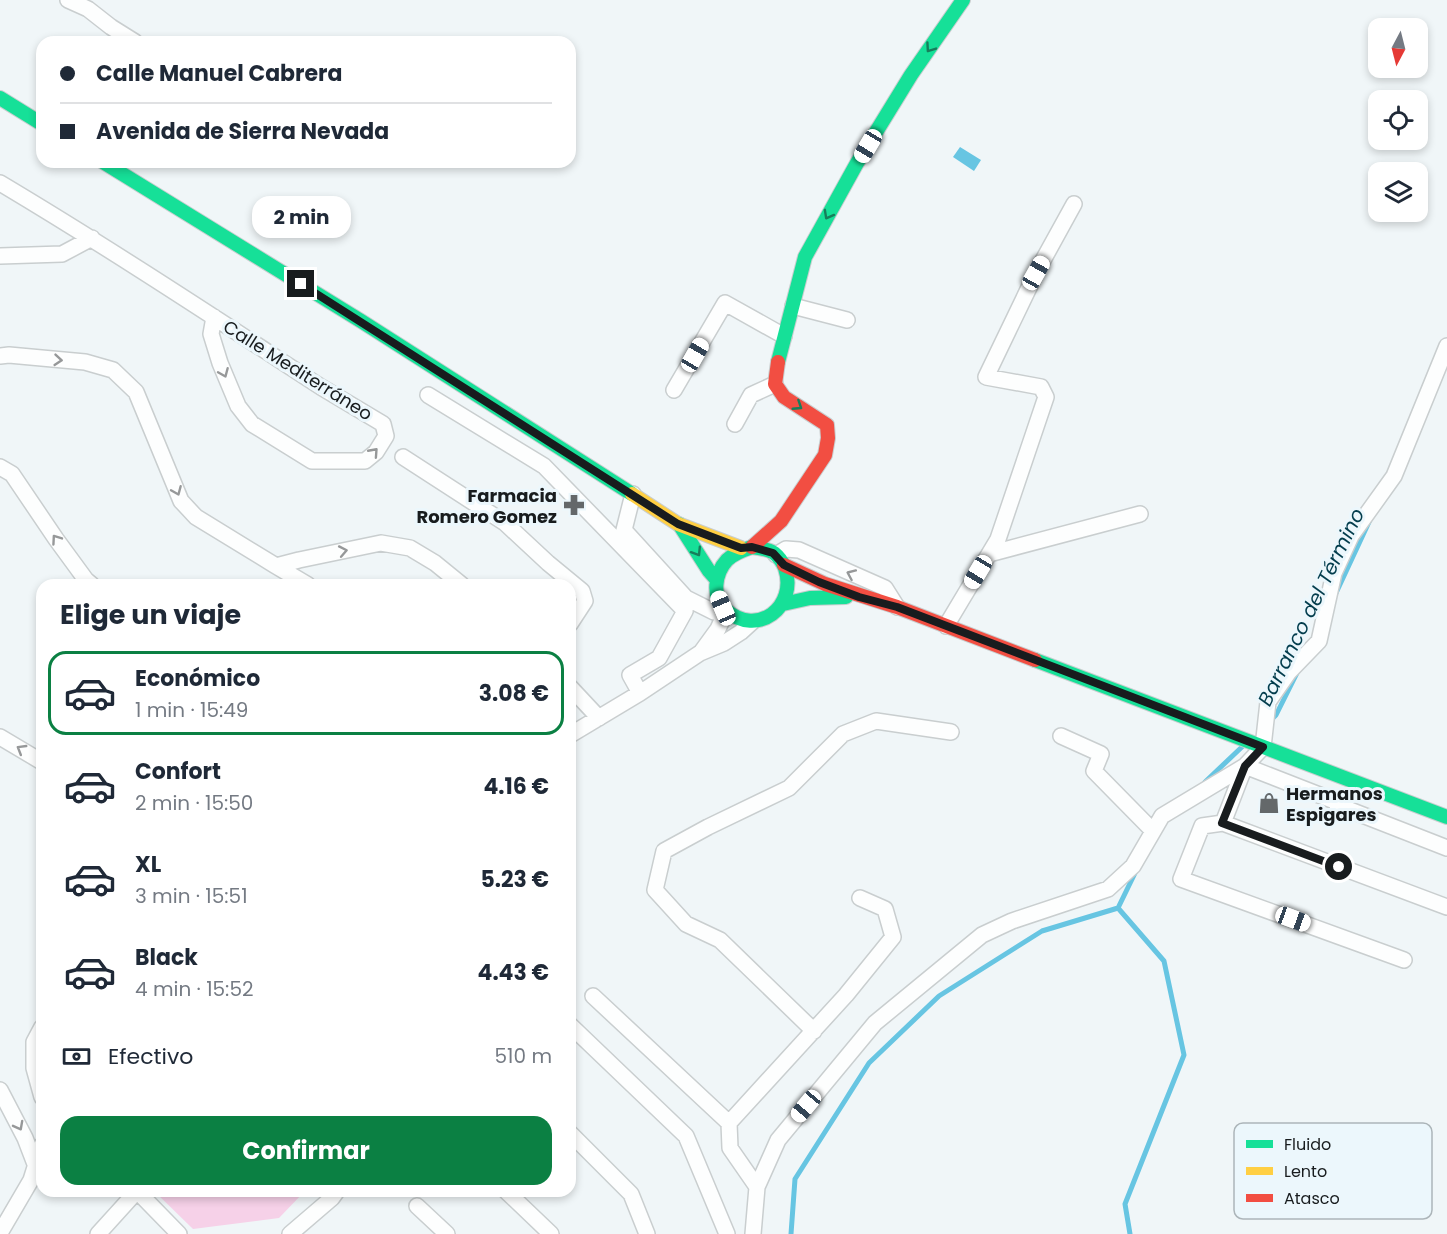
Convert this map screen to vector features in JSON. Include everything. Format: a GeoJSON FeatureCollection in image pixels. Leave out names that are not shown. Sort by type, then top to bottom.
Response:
{"type":"FeatureCollection","features":[{"type":"Feature","properties":{"kind":"street"},"geometry":{"type":"LineString","coordinates":[[68,0],[88,9],[125,36]]}},
{"type":"Feature","properties":{"kind":"street"},"geometry":{"type":"LineString","coordinates":[[752,622],[737,619],[724,609],[716,593],[716,579],[725,560],[747,548],[781,521],[825,455],[828,438],[827,425],[784,397],[775,384],[784,336],[805,257],[899,95],[963,0]]}},
{"type":"Feature","properties":{"kind":"street"},"geometry":{"type":"LineString","coordinates":[[0,98],[36,120]]}},
{"type":"Feature","properties":{"kind":"street"},"geometry":{"type":"LineString","coordinates":[[113,168],[361,321],[678,524],[778,558],[819,582],[859,597],[897,607],[1447,817]]}},
{"type":"Feature","properties":{"kind":"street","name":"Calle Mediterráneo"},"geometry":{"type":"LineString","coordinates":[[0,183],[92,238],[214,317],[326,390],[383,424],[386,436],[376,452],[365,461],[312,461],[252,424],[238,406],[220,363],[211,334],[214,317]]}},
{"type":"Feature","properties":{"kind":"street"},"geometry":{"type":"LineString","coordinates":[[946,626],[998,538],[1046,397],[1041,387],[986,377],[1036,273],[1074,204]]}},
{"type":"Feature","properties":{"kind":"street"},"geometry":{"type":"LineString","coordinates":[[0,256],[62,254],[92,238]]}},
{"type":"Feature","properties":{"kind":"street"},"geometry":{"type":"LineString","coordinates":[[674,390],[725,303],[784,336]]}},
{"type":"Feature","properties":{"kind":"street"},"geometry":{"type":"LineString","coordinates":[[793,306],[848,320]]}},
{"type":"Feature","properties":{"kind":"street"},"geometry":{"type":"LineString","coordinates":[[753,1234],[757,1187],[778,1140],[875,1023],[982,935],[1012,921],[1108,889],[1133,866],[1162,816],[1245,766],[1263,747],[1268,702],[1288,672],[1319,641],[1334,573],[1351,536],[1394,476],[1447,346]]}},
{"type":"Feature","properties":{"kind":"street"},"geometry":{"type":"LineString","coordinates":[[0,356],[84,362],[113,370],[136,392],[181,501],[196,517],[298,579]]}},
{"type":"Feature","properties":{"kind":"street"},"geometry":{"type":"LineString","coordinates":[[735,424],[751,395],[775,384]]}},
{"type":"Feature","properties":{"kind":"street"},"geometry":{"type":"LineString","coordinates":[[428,395],[544,466],[685,611],[659,657],[630,675],[640,693]]}},
{"type":"Feature","properties":{"kind":"street"},"geometry":{"type":"LineString","coordinates":[[404,457],[505,523],[567,579]]}},
{"type":"Feature","properties":{"kind":"street"},"geometry":{"type":"LineString","coordinates":[[0,467],[12,474],[85,579]]}},
{"type":"Feature","properties":{"kind":"street"},"geometry":{"type":"LineString","coordinates":[[633,494],[624,530],[686,597],[714,612],[724,609]]}},
{"type":"Feature","properties":{"kind":"street"},"geometry":{"type":"LineString","coordinates":[[989,554],[1140,514]]}},
{"type":"Feature","properties":{"kind":"street"},"geometry":{"type":"LineString","coordinates":[[781,521],[778,558],[788,586],[783,604]]}},
{"type":"Feature","properties":{"kind":"street"},"geometry":{"type":"LineString","coordinates":[[678,524],[716,579]]}},
{"type":"Feature","properties":{"kind":"street"},"geometry":{"type":"LineString","coordinates":[[276,566],[381,543],[410,548],[435,563],[455,579]]}},
{"type":"Feature","properties":{"kind":"street"},"geometry":{"type":"LineString","coordinates":[[778,558],[786,549],[799,550],[885,588],[897,607]]}},
{"type":"Feature","properties":{"kind":"street"},"geometry":{"type":"LineString","coordinates":[[576,586],[582,591],[585,601],[576,615]]}},
{"type":"Feature","properties":{"kind":"street"},"geometry":{"type":"LineString","coordinates":[[576,731],[700,653],[724,643],[752,622],[768,617],[783,604],[810,598],[859,597]]}},
{"type":"Feature","properties":{"kind":"street"},"geometry":{"type":"LineString","coordinates":[[700,653],[718,629],[724,609]]}},
{"type":"Feature","properties":{"kind":"street"},"geometry":{"type":"LineString","coordinates":[[576,693],[599,718]]}},
{"type":"Feature","properties":{"kind":"street"},"geometry":{"type":"LineString","coordinates":[[814,1031],[720,940],[686,924],[654,890],[664,851],[789,788],[843,734],[876,721],[951,732]]}},
{"type":"Feature","properties":{"kind":"street"},"geometry":{"type":"LineString","coordinates":[[1061,736],[1101,754],[1094,771],[1153,831]]}},
{"type":"Feature","properties":{"kind":"street"},"geometry":{"type":"LineString","coordinates":[[0,737],[36,758]]}},
{"type":"Feature","properties":{"kind":"street"},"geometry":{"type":"LineString","coordinates":[[1245,766],[1447,848]]}},
{"type":"Feature","properties":{"kind":"street"},"geometry":{"type":"LineString","coordinates":[[1222,823],[1245,766]]}},
{"type":"Feature","properties":{"kind":"street"},"geometry":{"type":"LineString","coordinates":[[1404,960],[1181,879],[1202,826],[1222,823],[1447,907]]}},
{"type":"Feature","properties":{"kind":"street"},"geometry":{"type":"LineString","coordinates":[[729,1123],[846,995],[893,937],[885,909],[860,898]]}},
{"type":"Feature","properties":{"kind":"street"},"geometry":{"type":"LineString","coordinates":[[593,996],[729,1123],[730,1148],[757,1187]]}},
{"type":"Feature","properties":{"kind":"street"},"geometry":{"type":"LineString","coordinates":[[576,1031],[686,1136],[727,1234]]}},
{"type":"Feature","properties":{"kind":"street"},"geometry":{"type":"LineString","coordinates":[[36,1038],[34,1068],[36,1075]]}},
{"type":"Feature","properties":{"kind":"street"},"geometry":{"type":"LineString","coordinates":[[0,1090],[25,1138],[35,1164],[31,1180],[0,1233]]}},
{"type":"Feature","properties":{"kind":"street"},"geometry":{"type":"LineString","coordinates":[[576,1139],[631,1194],[647,1234]]}},
{"type":"Feature","properties":{"kind":"street"},"geometry":{"type":"LineString","coordinates":[[98,1234],[132,1197]]}},
{"type":"Feature","properties":{"kind":"street"},"geometry":{"type":"LineString","coordinates":[[143,1197],[179,1234]]}},
{"type":"Feature","properties":{"kind":"street"},"geometry":{"type":"LineString","coordinates":[[290,1234],[333,1197]]}},
{"type":"Feature","properties":{"kind":"street"},"geometry":{"type":"LineString","coordinates":[[512,1197],[551,1234]]}},
{"type":"Feature","properties":{"kind":"street"},"geometry":{"type":"LineString","coordinates":[[417,1206],[447,1234]]}},
{"type":"Feature","properties":{"kind":"shaded area"},"geometry":{"type":"Polygon","coordinates":[[[160,1197],[299,1197],[279,1218],[193,1229],[160,1197]]]}},
{"type":"Feature","properties":{"kind":"water"},"geometry":{"type":"Polygon","coordinates":[[[960,147],[981,160],[974,171],[953,157],[960,147]]]}},
{"type":"Feature","properties":{"kind":"waterway","name":"Barranco del Término"},"geometry":{"type":"LineString","coordinates":[[1336,593],[1369,522]]}},
{"type":"Feature","properties":{"kind":"waterway","name":"Barranco del Término"},"geometry":{"type":"LineString","coordinates":[[1269,722],[1276,715],[1298,671]]}},
{"type":"Feature","properties":{"kind":"waterway","name":"Barranco del Término"},"geometry":{"type":"LineString","coordinates":[[1205,782],[1244,745]]}},
{"type":"Feature","properties":{"kind":"waterway","name":"Barranco del Término"},"geometry":{"type":"LineString","coordinates":[[791,1234],[795,1179],[869,1063],[939,996],[1042,931],[1118,908],[1136,871]]}},
{"type":"Feature","properties":{"kind":"waterway"},"geometry":{"type":"LineString","coordinates":[[1118,908],[1164,961],[1184,1055],[1125,1204],[1130,1234]]}},
{"type":"Feature","properties":{"kind":"traffic: fast"},"geometry":{"type":"LineString","coordinates":[[778,362],[805,257],[857,163],[911,75],[963,0]]}},
{"type":"Feature","properties":{"kind":"traffic: fast"},"geometry":{"type":"LineString","coordinates":[[0,98],[36,120]]}},
{"type":"Feature","properties":{"kind":"traffic: fast"},"geometry":{"type":"LineString","coordinates":[[113,168],[361,321],[632,494]]}},
{"type":"Feature","properties":{"kind":"traffic: fast"},"geometry":{"type":"LineString","coordinates":[[679,524],[716,579]]}},
{"type":"Feature","properties":{"kind":"traffic: fast"},"geometry":{"type":"LineString","coordinates":[[752,547],[776,555],[785,568],[787,582],[786,595],[780,606],[772,614],[750,621],[738,618],[721,605],[716,585],[720,571],[727,560],[752,547]]}},
{"type":"Feature","properties":{"kind":"traffic: fast"},"geometry":{"type":"LineString","coordinates":[[783,604],[810,598],[846,597]]}},
{"type":"Feature","properties":{"kind":"traffic: fast"},"geometry":{"type":"LineString","coordinates":[[1035,660],[1447,817]]}},
{"type":"Feature","properties":{"kind":"traffic: slow"},"geometry":{"type":"LineString","coordinates":[[632,494],[678,524],[741,548]]}},
{"type":"Feature","properties":{"kind":"traffic: jam"},"geometry":{"type":"LineString","coordinates":[[752,547],[781,521],[825,455],[828,438],[827,425],[784,397],[775,384],[778,362]]}},
{"type":"Feature","properties":{"kind":"traffic: jam"},"geometry":{"type":"LineString","coordinates":[[784,565],[825,584],[897,607],[1035,660]]}},
{"type":"Feature","properties":{"kind":"place","name":"Farmacia Romero Gomez"},"geometry":{"type":"Point","coordinates":[574,505]}},
{"type":"Feature","properties":{"kind":"place","name":"Hermanos Espigares"},"geometry":{"type":"Point","coordinates":[1269,803]}},
{"type":"Feature","properties":{"kind":"route"},"geometry":{"type":"LineString","coordinates":[[301,284],[678,524],[741,548],[752,547],[773,553],[784,565],[819,582],[859,597],[897,607],[1263,747],[1245,766],[1222,823],[1339,867]]}}]}
